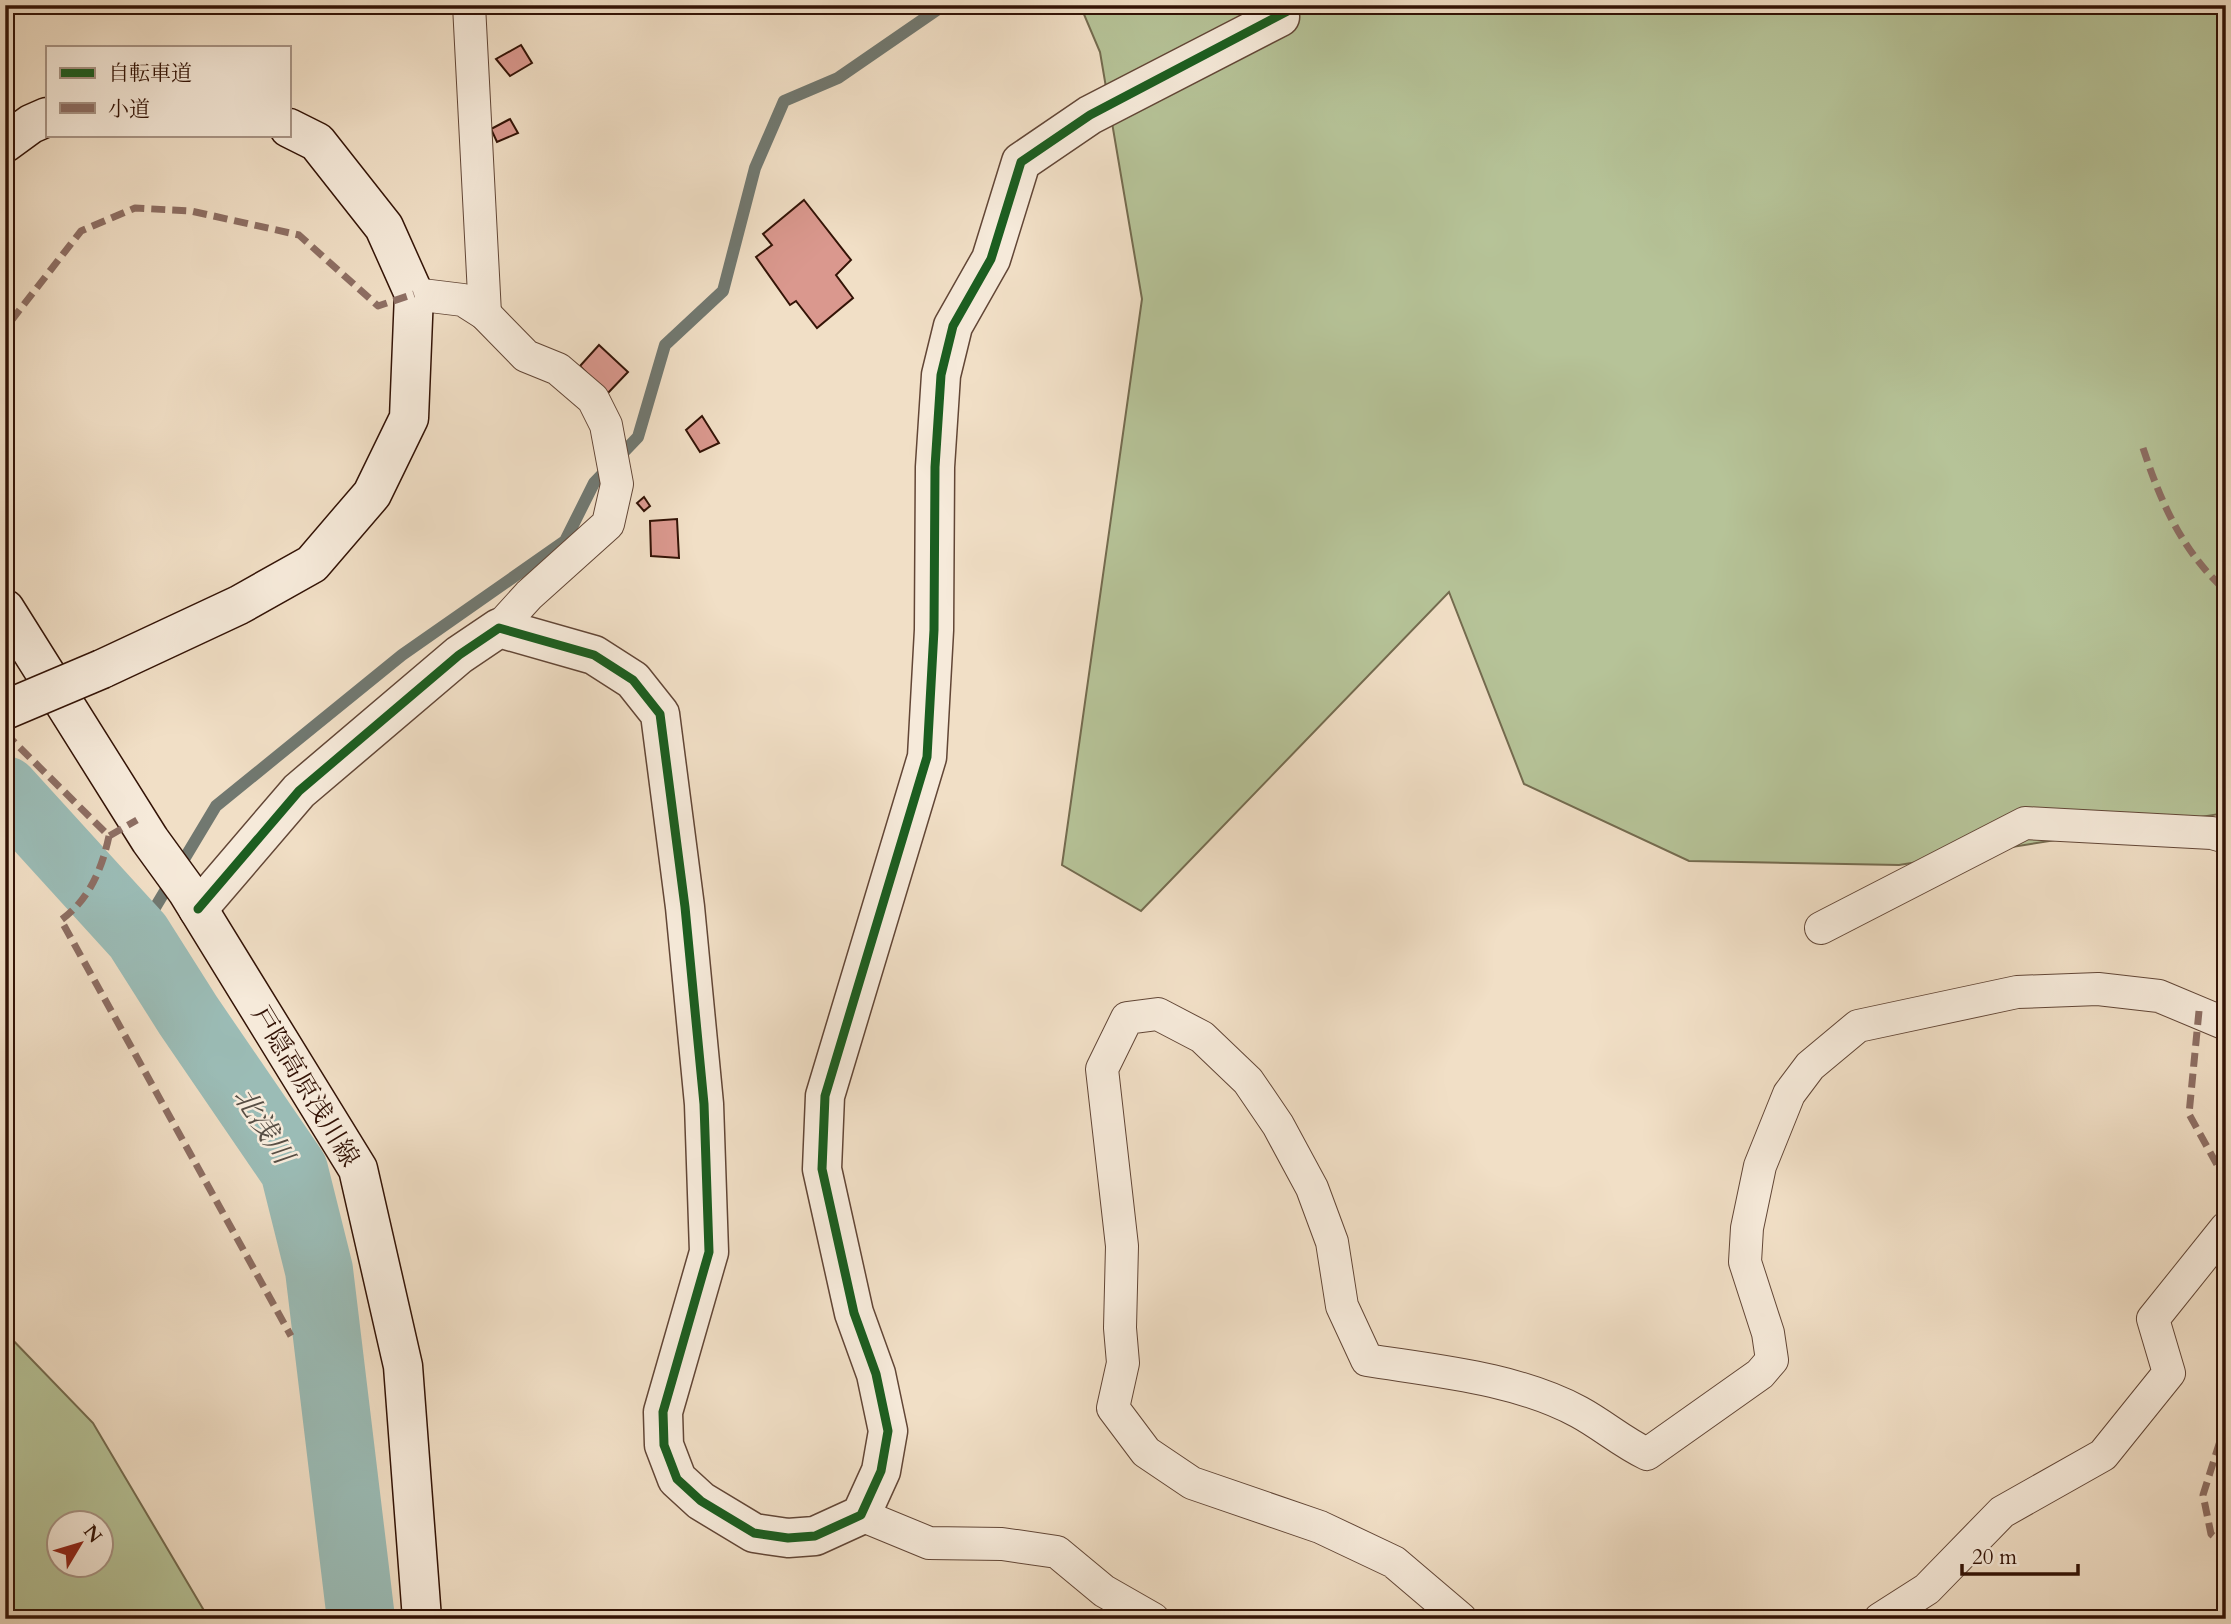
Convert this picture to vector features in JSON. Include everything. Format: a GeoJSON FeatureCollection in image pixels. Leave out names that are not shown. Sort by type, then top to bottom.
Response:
{"type":"FeatureCollection","features":[{"type":"Feature","properties":{"kind":"street"},"geometry":{"type":"LineString","coordinates":[[469,5],[485,314]]}},
{"type":"Feature","properties":{"kind":"street"},"geometry":{"type":"LineString","coordinates":[[499,628],[594,655],[633,680],[660,714],[685,907],[704,1104],[709,1252],[663,1412],[664,1445],[677,1479],[701,1501],[754,1533],[788,1538],[815,1536],[861,1515],[881,1471],[888,1431],[876,1374],[854,1312],[822,1169],[825,1096],[927,757],[934,630],[935,467],[941,375],[953,326],[991,259],[1021,162],[1090,115],[1289,11]]}},
{"type":"Feature","properties":{"kind":"street"},"geometry":{"type":"LineString","coordinates":[[5,143],[31,124],[46,117]]}},
{"type":"Feature","properties":{"kind":"street"},"geometry":{"type":"LineString","coordinates":[[5,710],[102,669],[239,605],[312,564],[372,494],[409,418],[414,294],[384,227],[317,142],[290,128]]}},
{"type":"Feature","properties":{"kind":"street"},"geometry":{"type":"LineString","coordinates":[[192,900],[299,791],[459,655],[499,628],[529,595],[608,524],[617,484],[606,425],[593,399],[558,369],[526,356],[485,314],[463,300],[414,294]]}},
{"type":"Feature","properties":{"kind":"street","name":"戸隠高原浅川線"},"geometry":{"type":"LineString","coordinates":[[5,609],[150,840],[192,900],[358,1169],[402,1366],[422,1619]]}},
{"type":"Feature","properties":{"kind":"street"},"geometry":{"type":"LineString","coordinates":[[1821,928],[2025,823],[2212,833],[2226,837]]}},
{"type":"Feature","properties":{"kind":"street"},"geometry":{"type":"LineString","coordinates":[[1461,1619],[1394,1562],[1321,1527],[1192,1483],[1146,1452],[1113,1408],[1123,1363],[1120,1328],[1122,1246],[1102,1069],[1127,1018],[1158,1014],[1202,1037],[1248,1081],[1278,1125],[1312,1188],[1332,1242],[1342,1306],[1367,1360],[1434,1370],[1524,1390],[1579,1412],[1623,1443],[1647,1454],[1760,1374],[1772,1360],[1768,1333],[1745,1262],[1747,1228],[1760,1166],[1788,1094],[1810,1066],[1858,1026],[2017,992],[2098,989],[2159,996],[2226,1024]]}},
{"type":"Feature","properties":{"kind":"street"},"geometry":{"type":"LineString","coordinates":[[1880,1619],[1927,1589],[2002,1512],[2103,1455],[2169,1374],[2153,1319],[2226,1228]]}},
{"type":"Feature","properties":{"kind":"street"},"geometry":{"type":"LineString","coordinates":[[861,1515],[929,1543],[1002,1544],[1057,1552],[1104,1591],[1145,1617],[1153,1619]]}},
{"type":"Feature","properties":{"kind":"green space"},"geometry":{"type":"Polygon","coordinates":[[[1080,5],[2226,5],[2226,813],[1899,865],[1689,861],[1524,784],[1449,592],[1141,911],[1062,865],[1142,299],[1100,52],[1080,5]]]}},
{"type":"Feature","properties":{"kind":"green space"},"geometry":{"type":"Polygon","coordinates":[[[5,1332],[93,1423],[209,1619],[5,1619],[5,1332]]]}},
{"type":"Feature","properties":{"kind":"building"},"geometry":{"type":"Polygon","coordinates":[[[521,45],[532,63],[510,76],[496,59],[521,45]]]}},
{"type":"Feature","properties":{"kind":"building"},"geometry":{"type":"Polygon","coordinates":[[[510,119],[518,133],[497,142],[491,129],[510,119]]]}},
{"type":"Feature","properties":{"kind":"building"},"geometry":{"type":"Polygon","coordinates":[[[804,200],[851,260],[836,275],[853,298],[817,328],[796,301],[790,305],[756,257],[772,245],[763,234],[804,200]]]}},
{"type":"Feature","properties":{"kind":"building"},"geometry":{"type":"Polygon","coordinates":[[[599,345],[628,372],[607,394],[580,366],[599,345]]]}},
{"type":"Feature","properties":{"kind":"building"},"geometry":{"type":"Polygon","coordinates":[[[702,416],[719,443],[700,452],[686,430],[702,416]]]}},
{"type":"Feature","properties":{"kind":"building"},"geometry":{"type":"Polygon","coordinates":[[[644,497],[650,506],[644,511],[637,503],[644,497]]]}},
{"type":"Feature","properties":{"kind":"building"},"geometry":{"type":"Polygon","coordinates":[[[677,519],[679,558],[651,556],[650,521],[677,519]]]}},
{"type":"Feature","properties":{"kind":"waterway"},"geometry":{"type":"LineString","coordinates":[[138,936],[216,806],[402,655],[565,541],[594,483],[638,437],[665,345],[723,291],[755,168],[784,101],[838,78],[944,5]]}},
{"type":"Feature","properties":{"kind":"waterway","name":"北浅川"},"geometry":{"type":"LineString","coordinates":[[5,790],[138,936],[188,1015],[294,1170],[319,1270],[361,1619]]}},
{"type":"Feature","properties":{"kind":"marked path"},"geometry":{"type":"LineString","coordinates":[[11,321],[81,231],[135,208],[191,211],[299,235],[378,306],[414,294]]}},
{"type":"Feature","properties":{"kind":"marked path"},"geometry":{"type":"LineString","coordinates":[[2143,448],[2157,488],[2185,543],[2226,591]]}},
{"type":"Feature","properties":{"kind":"marked path"},"geometry":{"type":"LineString","coordinates":[[5,733],[109,836],[137,820]]}},
{"type":"Feature","properties":{"kind":"marked path"},"geometry":{"type":"LineString","coordinates":[[109,836],[93,883],[79,903],[61,920],[291,1336]]}},
{"type":"Feature","properties":{"kind":"marked path"},"geometry":{"type":"LineString","coordinates":[[2199,1011],[2189,1114],[2226,1181]]}},
{"type":"Feature","properties":{"kind":"marked path"},"geometry":{"type":"LineString","coordinates":[[2226,1422],[2203,1495],[2211,1534],[2226,1547]]}},
{"type":"Feature","properties":{"kind":"cycle path"},"geometry":{"type":"LineString","coordinates":[[198,909],[299,791],[459,655],[499,628],[594,655],[633,680],[660,714],[685,907],[704,1104],[709,1252],[663,1412],[664,1445],[677,1479],[701,1501],[754,1533],[788,1538],[815,1536],[861,1515],[881,1471],[888,1431],[876,1374],[854,1313],[822,1169],[825,1096],[927,757],[934,630],[935,467],[941,375],[953,326],[991,259],[1021,162],[1090,115],[1299,5]]}}]}
